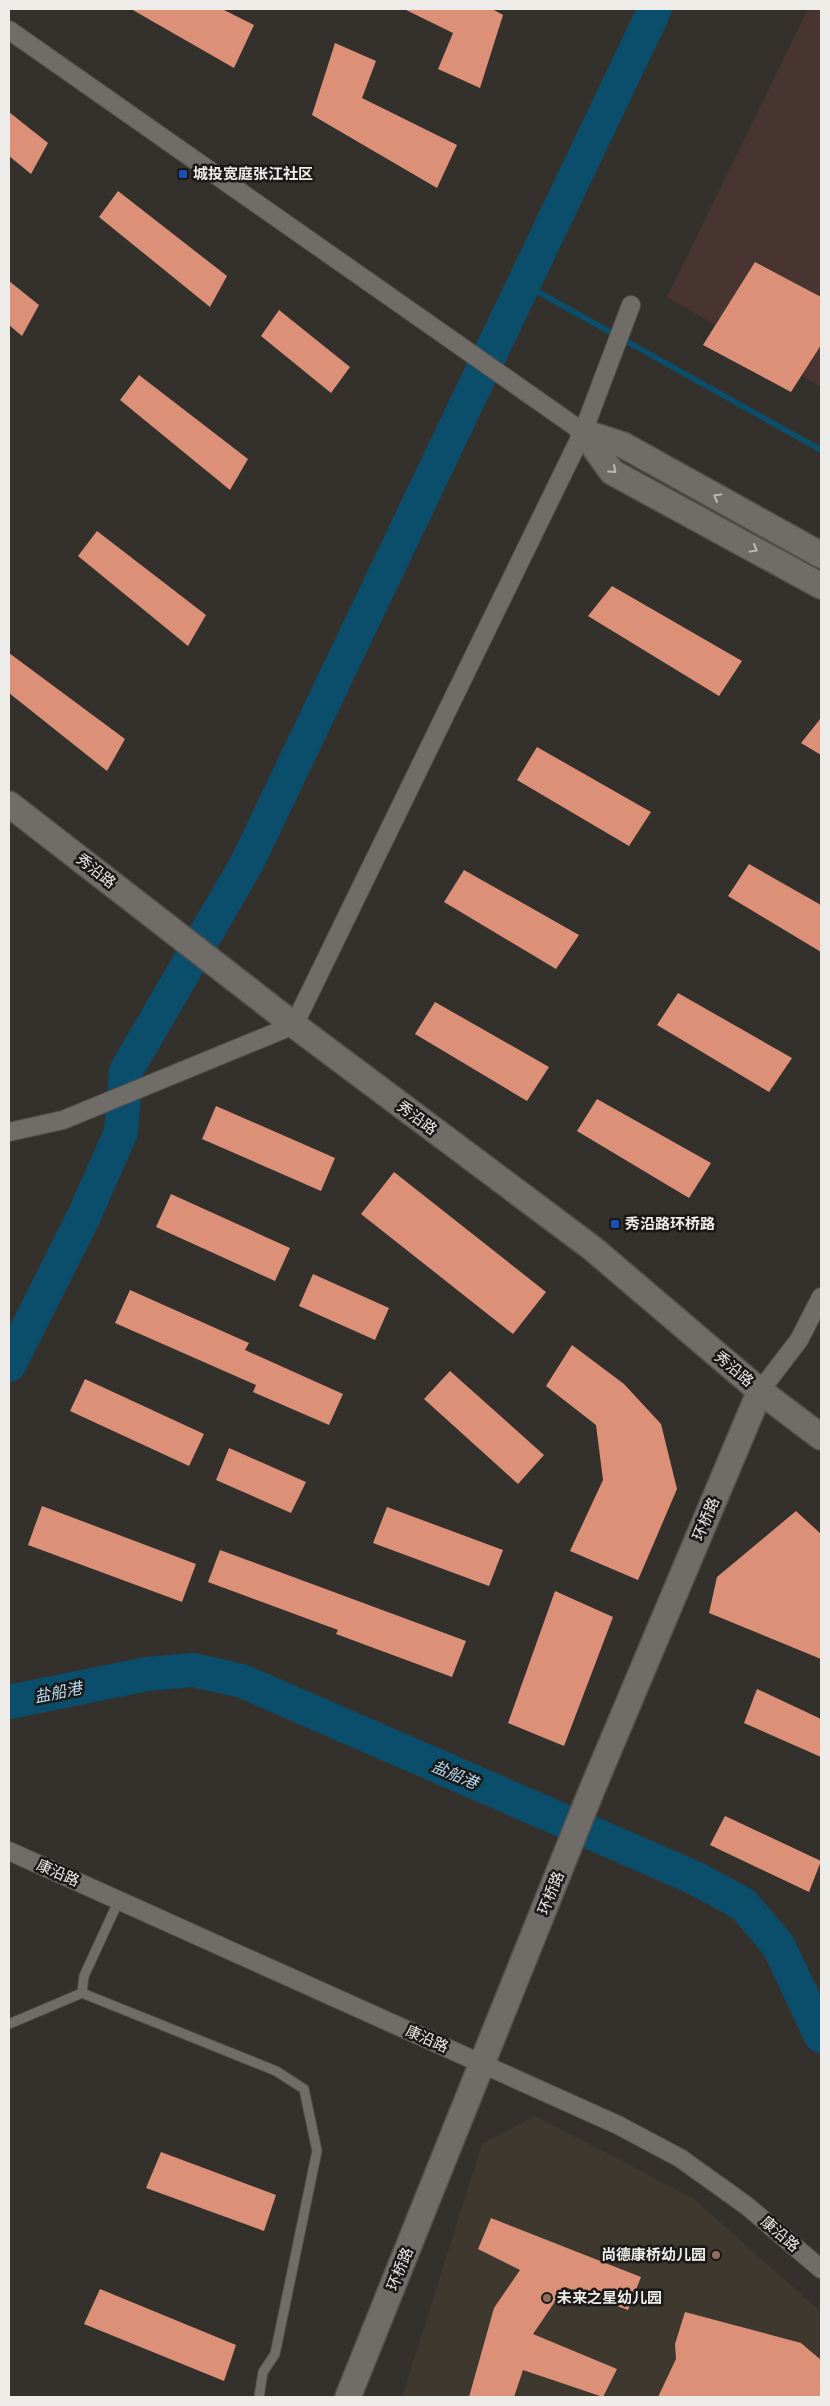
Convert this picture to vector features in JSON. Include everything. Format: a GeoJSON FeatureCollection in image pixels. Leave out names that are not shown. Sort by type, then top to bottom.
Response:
{"type":"FeatureCollection","features":[{"type":"Feature","properties":{"kind":"street"},"geometry":{"type":"LineString","coordinates":[[9,30],[583,432],[623,445],[821,555]]}},
{"type":"Feature","properties":{"kind":"street"},"geometry":{"type":"LineString","coordinates":[[9,1132],[63,1120],[294,1025],[583,432],[631,305]]}},
{"type":"Feature","properties":{"kind":"street"},"geometry":{"type":"LineString","coordinates":[[583,432],[612,472],[821,586]]}},
{"type":"Feature","properties":{"kind":"street","name":"秀沿路"},"geometry":{"type":"LineString","coordinates":[[9,804],[294,1025],[592,1248],[760,1391],[821,1437]]}},
{"type":"Feature","properties":{"kind":"street"},"geometry":{"type":"LineString","coordinates":[[760,1391],[799,1340],[821,1297]]}},
{"type":"Feature","properties":{"kind":"street","name":"环桥路"},"geometry":{"type":"LineString","coordinates":[[348,2397],[591,1792],[760,1391]]}},
{"type":"Feature","properties":{"kind":"street","name":"康沿路"},"geometry":{"type":"LineString","coordinates":[[9,1851],[618,2125],[680,2158],[747,2206],[821,2269]]}},
{"type":"Feature","properties":{"kind":"lane"},"geometry":{"type":"LineString","coordinates":[[82,1992],[84,1976],[119,1900]]}},
{"type":"Feature","properties":{"kind":"lane"},"geometry":{"type":"LineString","coordinates":[[9,2024],[82,1992],[276,2071],[304,2089],[317,2152],[274,2354],[263,2372],[259,2397]]}},
{"type":"Feature","properties":{"kind":"shaded area"},"geometry":{"type":"Polygon","coordinates":[[[808,9],[821,9],[821,387],[667,297],[808,9]]]}},
{"type":"Feature","properties":{"kind":"shaded area","name":"未来之星幼儿园"},"geometry":{"type":"Polygon","coordinates":[[[535,2116],[693,2198],[821,2312],[821,2397],[402,2397],[482,2144],[535,2116]]]}},
{"type":"Feature","properties":{"kind":"building"},"geometry":{"type":"Polygon","coordinates":[[[131,9],[222,9],[254,25],[234,68],[131,9]]]}},
{"type":"Feature","properties":{"kind":"building"},"geometry":{"type":"Polygon","coordinates":[[[404,9],[492,9],[503,15],[480,88],[438,69],[453,33],[404,9]]]}},
{"type":"Feature","properties":{"kind":"building"},"geometry":{"type":"Polygon","coordinates":[[[335,43],[376,61],[362,98],[457,145],[437,188],[312,115],[335,43]]]}},
{"type":"Feature","properties":{"kind":"building"},"geometry":{"type":"Polygon","coordinates":[[[9,112],[48,143],[31,174],[9,156],[9,112]]]}},
{"type":"Feature","properties":{"kind":"building"},"geometry":{"type":"Polygon","coordinates":[[[118,191],[227,276],[210,307],[99,217],[118,191]]]}},
{"type":"Feature","properties":{"kind":"building"},"geometry":{"type":"Polygon","coordinates":[[[755,262],[821,297],[821,345],[791,392],[703,345],[755,262]]]}},
{"type":"Feature","properties":{"kind":"building"},"geometry":{"type":"Polygon","coordinates":[[[9,281],[39,305],[22,336],[9,325],[9,281]]]}},
{"type":"Feature","properties":{"kind":"building"},"geometry":{"type":"Polygon","coordinates":[[[279,310],[350,367],[331,393],[261,336],[279,310]]]}},
{"type":"Feature","properties":{"kind":"building"},"geometry":{"type":"Polygon","coordinates":[[[139,375],[248,459],[230,490],[120,400],[139,375]]]}},
{"type":"Feature","properties":{"kind":"building"},"geometry":{"type":"Polygon","coordinates":[[[97,531],[206,615],[188,646],[78,556],[97,531]]]}},
{"type":"Feature","properties":{"kind":"building"},"geometry":{"type":"Polygon","coordinates":[[[612,586],[742,661],[719,696],[588,616],[612,586]]]}},
{"type":"Feature","properties":{"kind":"building"},"geometry":{"type":"Polygon","coordinates":[[[9,653],[125,739],[107,771],[9,693],[9,653]]]}},
{"type":"Feature","properties":{"kind":"building"},"geometry":{"type":"Polygon","coordinates":[[[821,718],[821,755],[801,743],[821,718]]]}},
{"type":"Feature","properties":{"kind":"building"},"geometry":{"type":"Polygon","coordinates":[[[537,747],[651,812],[629,846],[517,780],[537,747]]]}},
{"type":"Feature","properties":{"kind":"building"},"geometry":{"type":"Polygon","coordinates":[[[749,864],[821,905],[821,952],[728,896],[749,864]]]}},
{"type":"Feature","properties":{"kind":"building"},"geometry":{"type":"Polygon","coordinates":[[[464,870],[579,935],[556,969],[444,902],[464,870]]]}},
{"type":"Feature","properties":{"kind":"building"},"geometry":{"type":"Polygon","coordinates":[[[678,993],[792,1058],[769,1092],[657,1025],[678,993]]]}},
{"type":"Feature","properties":{"kind":"building"},"geometry":{"type":"Polygon","coordinates":[[[435,1002],[549,1067],[527,1101],[415,1034],[435,1002]]]}},
{"type":"Feature","properties":{"kind":"building"},"geometry":{"type":"Polygon","coordinates":[[[597,1099],[711,1163],[689,1198],[577,1131],[597,1099]]]}},
{"type":"Feature","properties":{"kind":"building"},"geometry":{"type":"Polygon","coordinates":[[[216,1106],[335,1158],[321,1191],[202,1139],[216,1106]]]}},
{"type":"Feature","properties":{"kind":"building"},"geometry":{"type":"Polygon","coordinates":[[[394,1172],[546,1292],[513,1334],[361,1214],[394,1172]]]}},
{"type":"Feature","properties":{"kind":"building"},"geometry":{"type":"Polygon","coordinates":[[[171,1194],[290,1248],[275,1281],[156,1227],[171,1194]]]}},
{"type":"Feature","properties":{"kind":"building"},"geometry":{"type":"Polygon","coordinates":[[[313,1274],[389,1308],[375,1340],[299,1306],[313,1274]]]}},
{"type":"Feature","properties":{"kind":"building"},"geometry":{"type":"Polygon","coordinates":[[[130,1290],[249,1343],[245,1350],[343,1394],[329,1425],[253,1392],[256,1385],[115,1323],[130,1290]]]}},
{"type":"Feature","properties":{"kind":"building"},"geometry":{"type":"Polygon","coordinates":[[[572,1345],[624,1384],[661,1424],[677,1489],[638,1580],[570,1551],[603,1480],[596,1425],[546,1386],[572,1345]]]}},
{"type":"Feature","properties":{"kind":"building"},"geometry":{"type":"Polygon","coordinates":[[[450,1371],[544,1455],[518,1484],[424,1399],[450,1371]]]}},
{"type":"Feature","properties":{"kind":"building"},"geometry":{"type":"Polygon","coordinates":[[[85,1379],[204,1434],[189,1466],[70,1411],[85,1379]]]}},
{"type":"Feature","properties":{"kind":"building"},"geometry":{"type":"Polygon","coordinates":[[[229,1448],[306,1482],[291,1513],[216,1480],[229,1448]]]}},
{"type":"Feature","properties":{"kind":"building"},"geometry":{"type":"Polygon","coordinates":[[[42,1506],[196,1564],[182,1602],[28,1545],[42,1506]]]}},
{"type":"Feature","properties":{"kind":"building"},"geometry":{"type":"Polygon","coordinates":[[[387,1507],[503,1550],[489,1586],[373,1543],[387,1507]]]}},
{"type":"Feature","properties":{"kind":"building"},"geometry":{"type":"Polygon","coordinates":[[[796,1511],[821,1534],[821,1659],[709,1613],[717,1577],[796,1511]]]}},
{"type":"Feature","properties":{"kind":"building"},"geometry":{"type":"Polygon","coordinates":[[[220,1550],[466,1641],[452,1677],[336,1634],[338,1630],[208,1582],[220,1550]]]}},
{"type":"Feature","properties":{"kind":"building"},"geometry":{"type":"Polygon","coordinates":[[[555,1591],[613,1617],[564,1746],[508,1723],[555,1591]]]}},
{"type":"Feature","properties":{"kind":"building"},"geometry":{"type":"Polygon","coordinates":[[[757,1689],[821,1719],[821,1757],[744,1723],[757,1689]]]}},
{"type":"Feature","properties":{"kind":"building"},"geometry":{"type":"Polygon","coordinates":[[[725,1816],[821,1861],[809,1892],[710,1845],[725,1816]]]}},
{"type":"Feature","properties":{"kind":"building"},"geometry":{"type":"Polygon","coordinates":[[[161,2152],[276,2195],[264,2231],[146,2188],[161,2152]]]}},
{"type":"Feature","properties":{"kind":"building"},"geometry":{"type":"Polygon","coordinates":[[[491,2218],[641,2277],[628,2310],[565,2287],[533,2334],[617,2369],[603,2397],[523,2370],[514,2397],[469,2397],[494,2308],[520,2270],[478,2249],[491,2218]]]}},
{"type":"Feature","properties":{"kind":"building"},"geometry":{"type":"Polygon","coordinates":[[[100,2289],[236,2345],[224,2381],[84,2324],[100,2289]]]}},
{"type":"Feature","properties":{"kind":"building"},"geometry":{"type":"Polygon","coordinates":[[[685,2312],[801,2343],[821,2360],[821,2397],[658,2397],[676,2359],[675,2344],[685,2312]]]}},
{"type":"Feature","properties":{"kind":"waterway"},"geometry":{"type":"LineString","coordinates":[[9,1365],[83,1218],[121,1132],[126,1071],[247,863],[655,9]]}},
{"type":"Feature","properties":{"kind":"waterway"},"geometry":{"type":"LineString","coordinates":[[524,284],[821,450]]}},
{"type":"Feature","properties":{"kind":"waterway","name":"盐船港"},"geometry":{"type":"LineString","coordinates":[[9,1702],[147,1674],[193,1670],[242,1681],[695,1878],[743,1904],[778,1945],[821,2036]]}},
{"type":"Feature","properties":{"kind":"place","name":"城投宽庭张江社区"},"geometry":{"type":"Point","coordinates":[183,174]}},
{"type":"Feature","properties":{"kind":"place","name":"秀沿路环桥路"},"geometry":{"type":"Point","coordinates":[615,1224]}},
{"type":"Feature","properties":{"kind":"place","name":"尚德康桥幼儿园"},"geometry":{"type":"Point","coordinates":[716,2255]}},
{"type":"Feature","properties":{"kind":"place","name":"未来之星幼儿园"},"geometry":{"type":"Point","coordinates":[547,2298]}}]}
